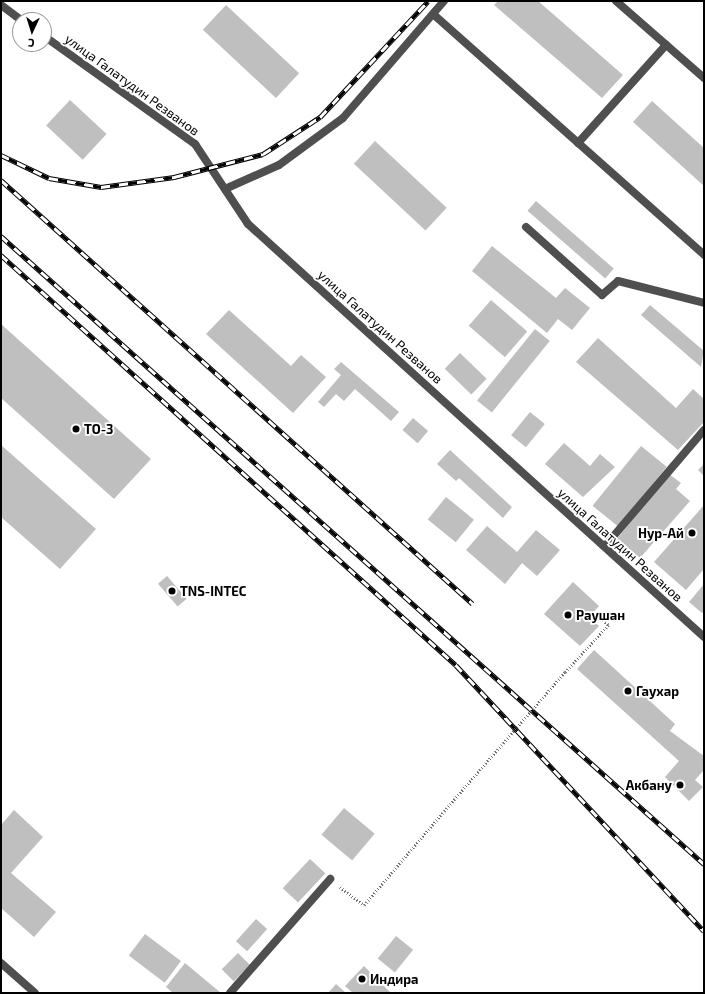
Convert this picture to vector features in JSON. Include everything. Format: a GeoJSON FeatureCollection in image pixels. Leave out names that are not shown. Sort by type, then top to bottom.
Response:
{"type":"FeatureCollection","features":[{"type":"Feature","properties":{"kind":"street"},"geometry":{"type":"LineString","coordinates":[[225,189],[279,165],[343,118],[444,1]]}},
{"type":"Feature","properties":{"kind":"street"},"geometry":{"type":"LineString","coordinates":[[616,1],[704,78]]}},
{"type":"Feature","properties":{"kind":"street"},"geometry":{"type":"LineString","coordinates":[[1,5],[12,13]]}},
{"type":"Feature","properties":{"kind":"street"},"geometry":{"type":"LineString","coordinates":[[433,14],[704,255]]}},
{"type":"Feature","properties":{"kind":"street","name":"улица Галатудин Резванов"},"geometry":{"type":"LineString","coordinates":[[52,42],[195,144],[248,224],[704,637]]}},
{"type":"Feature","properties":{"kind":"street"},"geometry":{"type":"LineString","coordinates":[[578,143],[666,45]]}},
{"type":"Feature","properties":{"kind":"street"},"geometry":{"type":"LineString","coordinates":[[526,227],[602,295],[618,281],[704,303]]}},
{"type":"Feature","properties":{"kind":"street"},"geometry":{"type":"LineString","coordinates":[[605,546],[704,430]]}},
{"type":"Feature","properties":{"kind":"street"},"geometry":{"type":"LineString","coordinates":[[230,993],[330,879]]}},
{"type":"Feature","properties":{"kind":"street"},"geometry":{"type":"LineString","coordinates":[[1,963],[35,993]]}},
{"type":"Feature","properties":{"kind":"path"},"geometry":{"type":"LineString","coordinates":[[330,879],[364,905],[444,811],[608,626],[597,615]]}},
{"type":"Feature","properties":{"kind":"building"},"geometry":{"type":"Polygon","coordinates":[[[498,1],[538,1],[623,75],[602,98],[494,5],[498,1]]]}},
{"type":"Feature","properties":{"kind":"building"},"geometry":{"type":"Polygon","coordinates":[[[226,5],[299,73],[276,98],[203,30],[226,5]]]}},
{"type":"Feature","properties":{"kind":"building"},"geometry":{"type":"Polygon","coordinates":[[[70,100],[107,134],[83,160],[46,126],[70,100]]]}},
{"type":"Feature","properties":{"kind":"building"},"geometry":{"type":"Polygon","coordinates":[[[652,101],[704,148],[704,186],[633,122],[652,101]]]}},
{"type":"Feature","properties":{"kind":"building"},"geometry":{"type":"Polygon","coordinates":[[[375,141],[447,208],[426,231],[354,164],[375,141]]]}},
{"type":"Feature","properties":{"kind":"building"},"geometry":{"type":"Polygon","coordinates":[[[536,201],[614,269],[605,278],[527,211],[536,201]]]}},
{"type":"Feature","properties":{"kind":"building"},"geometry":{"type":"Polygon","coordinates":[[[492,246],[556,298],[565,288],[590,308],[572,330],[558,319],[547,333],[472,271],[492,246]]]}},
{"type":"Feature","properties":{"kind":"building"},"geometry":{"type":"Polygon","coordinates":[[[491,300],[527,331],[505,357],[469,326],[491,300]]]}},
{"type":"Feature","properties":{"kind":"building"},"geometry":{"type":"Polygon","coordinates":[[[650,305],[704,351],[701,367],[641,315],[650,305]]]}},
{"type":"Feature","properties":{"kind":"building"},"geometry":{"type":"Polygon","coordinates":[[[229,310],[291,366],[301,355],[326,377],[293,413],[206,334],[229,310]]]}},
{"type":"Feature","properties":{"kind":"building","name":"ТО-3"},"geometry":{"type":"Polygon","coordinates":[[[1,324],[151,459],[114,499],[1,398],[1,324]]]}},
{"type":"Feature","properties":{"kind":"building"},"geometry":{"type":"Polygon","coordinates":[[[535,329],[550,341],[492,412],[477,400],[535,329]]]}},
{"type":"Feature","properties":{"kind":"building"},"geometry":{"type":"Polygon","coordinates":[[[598,338],[676,408],[693,389],[704,399],[704,422],[678,450],[576,362],[598,338]]]}},
{"type":"Feature","properties":{"kind":"building"},"geometry":{"type":"Polygon","coordinates":[[[460,353],[487,379],[471,395],[445,369],[460,353]]]}},
{"type":"Feature","properties":{"kind":"building"},"geometry":{"type":"Polygon","coordinates":[[[341,362],[399,412],[391,421],[355,389],[344,401],[336,394],[324,407],[318,402],[341,375],[334,369],[341,362]]]}},
{"type":"Feature","properties":{"kind":"building"},"geometry":{"type":"Polygon","coordinates":[[[530,412],[545,424],[526,447],[511,435],[530,412]]]}},
{"type":"Feature","properties":{"kind":"building"},"geometry":{"type":"Polygon","coordinates":[[[413,418],[428,431],[418,443],[403,430],[413,418]]]}},
{"type":"Feature","properties":{"kind":"building"},"geometry":{"type":"Polygon","coordinates":[[[564,443],[590,466],[600,454],[615,467],[583,497],[545,464],[564,443]]]}},
{"type":"Feature","properties":{"kind":"building"},"geometry":{"type":"Polygon","coordinates":[[[1,445],[96,529],[60,569],[1,517],[1,445]]]}},
{"type":"Feature","properties":{"kind":"building"},"geometry":{"type":"Polygon","coordinates":[[[641,446],[667,467],[618,527],[593,506],[641,446]]]}},
{"type":"Feature","properties":{"kind":"building"},"geometry":{"type":"Polygon","coordinates":[[[450,450],[512,507],[503,518],[459,478],[456,481],[437,464],[450,450]]]}},
{"type":"Feature","properties":{"kind":"building"},"geometry":{"type":"Polygon","coordinates":[[[704,464],[704,476],[698,470],[704,464]]]}},
{"type":"Feature","properties":{"kind":"building"},"geometry":{"type":"Polygon","coordinates":[[[669,474],[681,483],[676,489],[690,501],[640,558],[617,539],[669,474]]]}},
{"type":"Feature","properties":{"kind":"building"},"geometry":{"type":"Polygon","coordinates":[[[446,497],[474,520],[456,542],[428,520],[446,497]]]}},
{"type":"Feature","properties":{"kind":"building","name":"Нур-Ай"},"geometry":{"type":"Polygon","coordinates":[[[704,505],[704,569],[686,590],[654,562],[704,505]]]}},
{"type":"Feature","properties":{"kind":"building"},"geometry":{"type":"Polygon","coordinates":[[[487,526],[517,552],[536,530],[560,550],[537,576],[522,563],[505,584],[466,550],[487,526]]]}},
{"type":"Feature","properties":{"kind":"building","name":"TNS-INTEC"},"geometry":{"type":"Polygon","coordinates":[[[167,576],[187,599],[178,607],[158,584],[167,576]]]}},
{"type":"Feature","properties":{"kind":"building","name":"Раушан"},"geometry":{"type":"Polygon","coordinates":[[[573,582],[599,606],[589,617],[599,626],[580,646],[544,614],[573,582]]]}},
{"type":"Feature","properties":{"kind":"building"},"geometry":{"type":"Polygon","coordinates":[[[704,584],[704,612],[702,613],[689,602],[704,584]]]}},
{"type":"Feature","properties":{"kind":"building"},"geometry":{"type":"Polygon","coordinates":[[[594,650],[675,724],[670,731],[704,756],[704,770],[695,780],[703,787],[689,801],[665,777],[679,761],[577,669],[594,650]]]}},
{"type":"Feature","properties":{"kind":"building"},"geometry":{"type":"Polygon","coordinates":[[[344,808],[375,834],[352,861],[322,835],[344,808]]]}},
{"type":"Feature","properties":{"kind":"building"},"geometry":{"type":"Polygon","coordinates":[[[14,810],[43,837],[11,873],[56,912],[34,937],[1,908],[1,825],[14,810]]]}},
{"type":"Feature","properties":{"kind":"building"},"geometry":{"type":"Polygon","coordinates":[[[310,859],[325,873],[298,903],[283,888],[310,859]]]}},
{"type":"Feature","properties":{"kind":"building"},"geometry":{"type":"Polygon","coordinates":[[[256,919],[267,929],[247,951],[236,941],[256,919]]]}},
{"type":"Feature","properties":{"kind":"building"},"geometry":{"type":"Polygon","coordinates":[[[145,934],[181,961],[165,983],[129,956],[145,934]]]}},
{"type":"Feature","properties":{"kind":"building"},"geometry":{"type":"Polygon","coordinates":[[[396,936],[413,950],[395,972],[378,959],[396,936]]]}},
{"type":"Feature","properties":{"kind":"building"},"geometry":{"type":"Polygon","coordinates":[[[238,953],[250,965],[234,981],[222,969],[238,953]]]}},
{"type":"Feature","properties":{"kind":"building"},"geometry":{"type":"Polygon","coordinates":[[[185,963],[221,993],[173,993],[166,987],[185,963]]]}},
{"type":"Feature","properties":{"kind":"building"},"geometry":{"type":"Polygon","coordinates":[[[364,966],[391,993],[353,993],[345,986],[364,966]]]}},
{"type":"Feature","properties":{"kind":"building"},"geometry":{"type":"Polygon","coordinates":[[[336,984],[346,993],[328,993],[336,984]]]}},
{"type":"Feature","properties":{"kind":"railway"},"geometry":{"type":"LineString","coordinates":[[1,155],[49,178],[101,187],[174,177],[263,154],[320,117],[428,1]]}},
{"type":"Feature","properties":{"kind":"railway"},"geometry":{"type":"LineString","coordinates":[[1,180],[473,604]]}},
{"type":"Feature","properties":{"kind":"railway"},"geometry":{"type":"LineString","coordinates":[[1,236],[704,864]]}},
{"type":"Feature","properties":{"kind":"railway"},"geometry":{"type":"LineString","coordinates":[[1,255],[456,665],[704,931]]}},
{"type":"Feature","properties":{"kind":"place","name":"ТО-3"},"geometry":{"type":"Point","coordinates":[76,429]}},
{"type":"Feature","properties":{"kind":"place","name":"Нур-Ай"},"geometry":{"type":"Point","coordinates":[692,533]}},
{"type":"Feature","properties":{"kind":"place","name":"TNS-INTEC"},"geometry":{"type":"Point","coordinates":[172,591]}},
{"type":"Feature","properties":{"kind":"place","name":"Раушан"},"geometry":{"type":"Point","coordinates":[568,615]}},
{"type":"Feature","properties":{"kind":"place","name":"Гаухар"},"geometry":{"type":"Point","coordinates":[628,691]}},
{"type":"Feature","properties":{"kind":"place","name":"Акбану"},"geometry":{"type":"Point","coordinates":[680,785]}},
{"type":"Feature","properties":{"kind":"place","name":"Индира"},"geometry":{"type":"Point","coordinates":[362,979]}}]}
